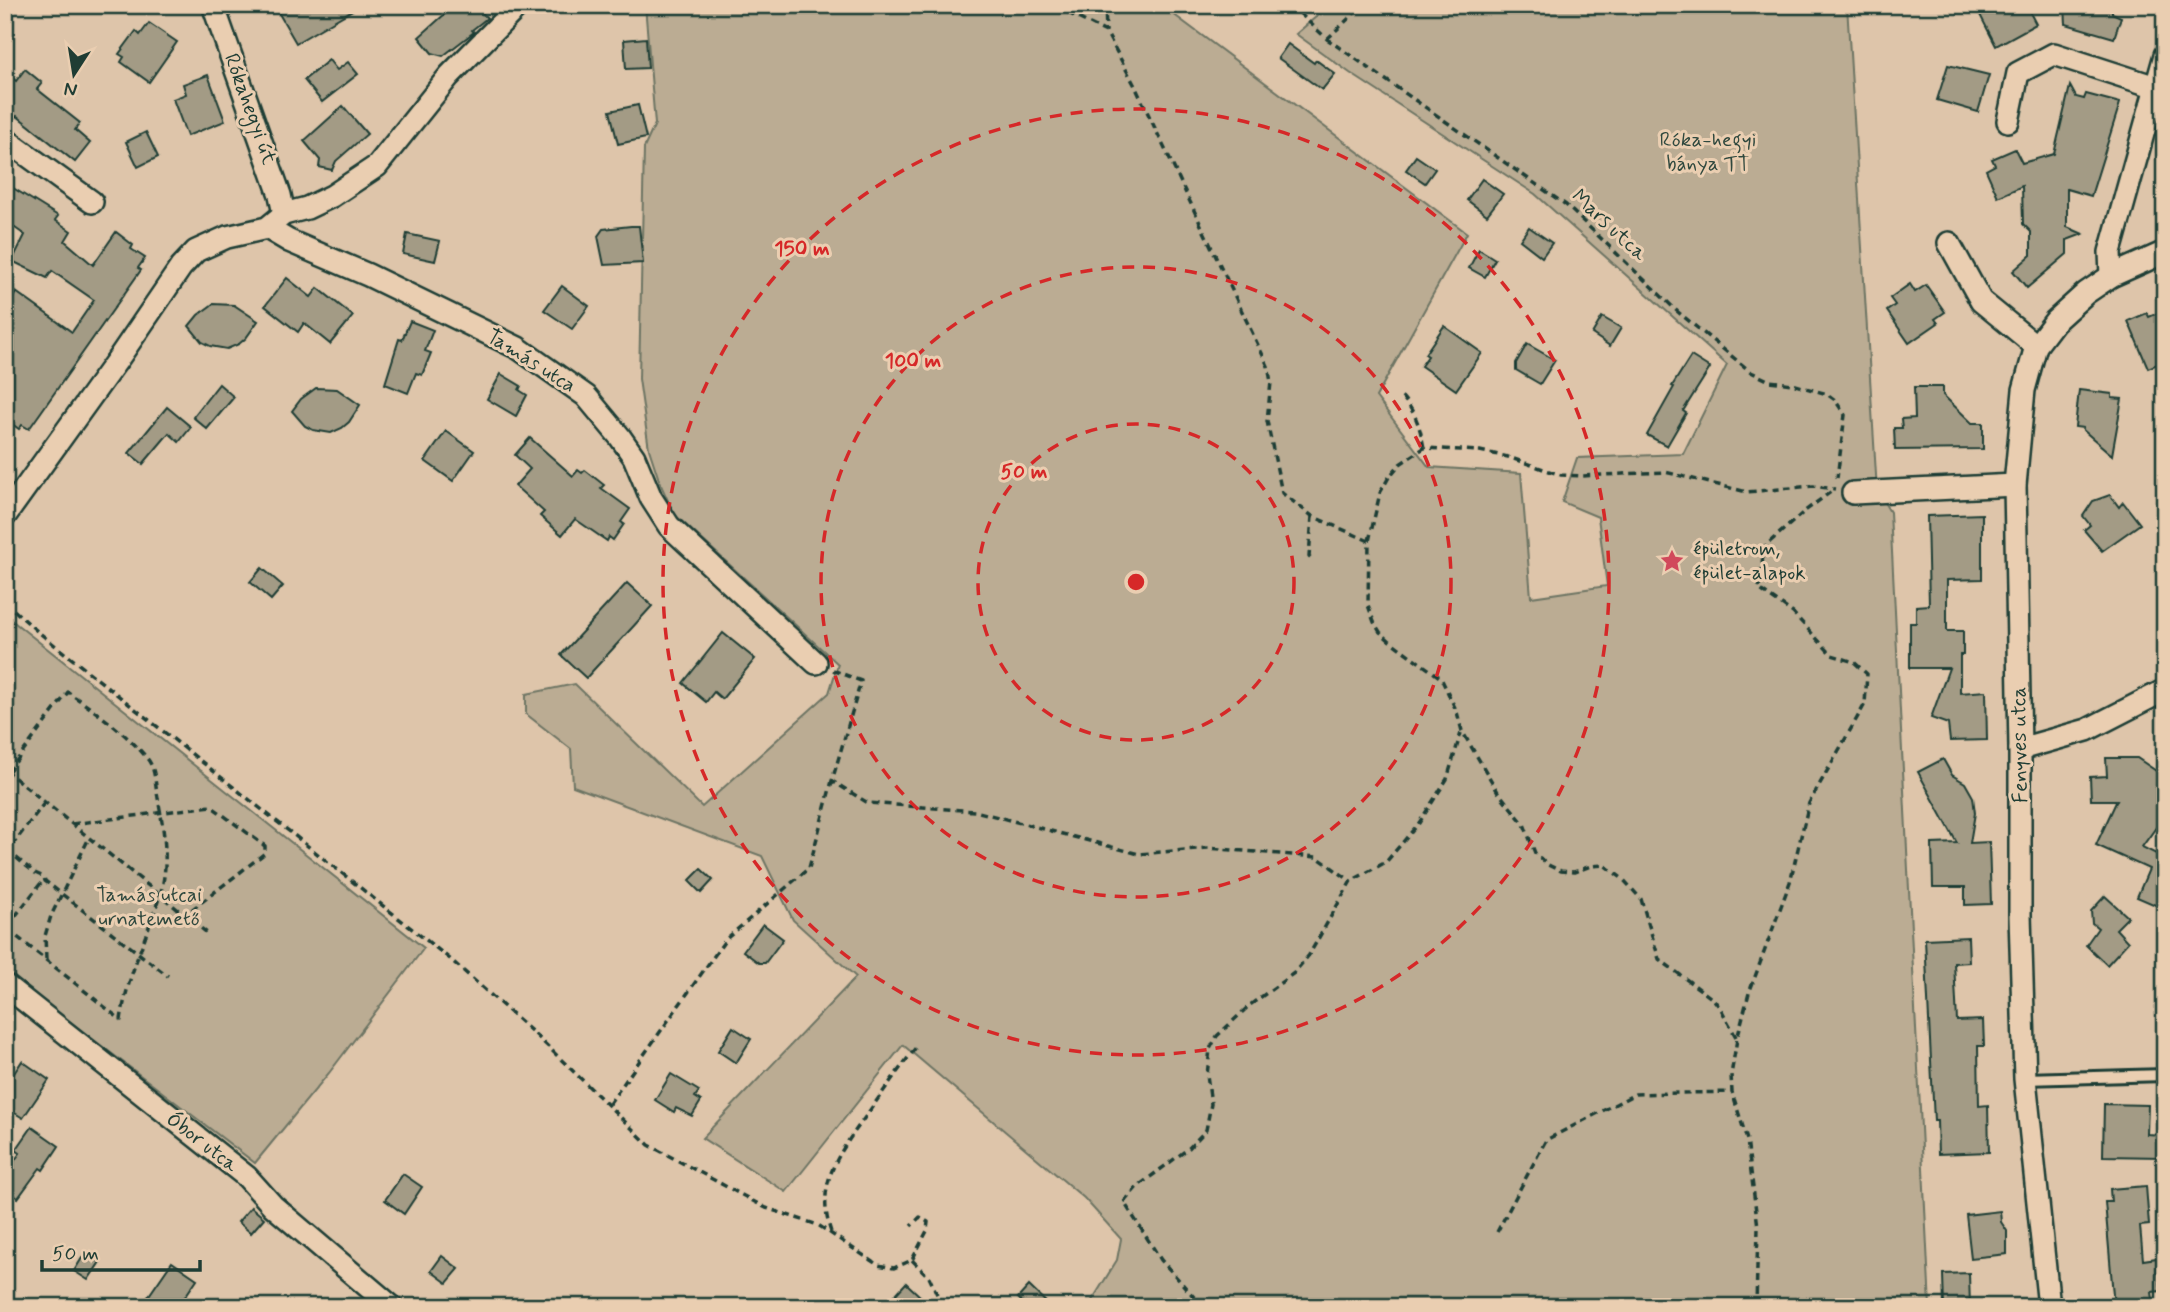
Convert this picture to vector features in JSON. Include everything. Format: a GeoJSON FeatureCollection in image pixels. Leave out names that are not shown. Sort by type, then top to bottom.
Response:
{"type":"FeatureCollection","features":[{"type":"Feature","properties":{"kind":"street","name":"Rókahegyi út"},"geometry":{"type":"LineString","coordinates":[[212,5],[280,195],[284,214]]}},
{"type":"Feature","properties":{"kind":"street"},"geometry":{"type":"LineString","coordinates":[[5,516],[181,267],[196,251],[212,243],[267,228],[284,214],[332,197],[377,166],[449,76],[519,5]]}},
{"type":"Feature","properties":{"kind":"street"},"geometry":{"type":"LineString","coordinates":[[2008,121],[2018,73],[2054,54],[2156,87]]}},
{"type":"Feature","properties":{"kind":"street"},"geometry":{"type":"LineString","coordinates":[[2110,276],[2110,252],[2165,55]]}},
{"type":"Feature","properties":{"kind":"street"},"geometry":{"type":"LineString","coordinates":[[5,139],[92,202]]}},
{"type":"Feature","properties":{"kind":"street","name":"Tamás utca"},"geometry":{"type":"LineString","coordinates":[[267,228],[289,242],[368,275],[518,348],[586,396],[634,457],[651,498],[669,526],[816,663]]}},
{"type":"Feature","properties":{"kind":"street"},"geometry":{"type":"LineString","coordinates":[[1949,243],[1981,301],[2036,346]]}},
{"type":"Feature","properties":{"kind":"street","name":"Fenyves utca"},"geometry":{"type":"LineString","coordinates":[[2049,1307],[2025,1079],[2020,915],[2021,749],[2015,485],[2024,390],[2036,346],[2055,321],[2110,276],[2165,252]]}},
{"type":"Feature","properties":{"kind":"street"},"geometry":{"type":"LineString","coordinates":[[1844,491],[2015,485]]}},
{"type":"Feature","properties":{"kind":"street"},"geometry":{"type":"LineString","coordinates":[[2021,749],[2087,730],[2165,690]]}},
{"type":"Feature","properties":{"kind":"street","name":"Óbor utca"},"geometry":{"type":"LineString","coordinates":[[5,985],[247,1177],[273,1206],[392,1307]]}},
{"type":"Feature","properties":{"kind":"lane"},"geometry":{"type":"LineString","coordinates":[[2025,1079],[2165,1075]]}},
{"type":"Feature","properties":{"kind":"path"},"geometry":{"type":"LineString","coordinates":[[1059,5],[1070,14],[1106,32]]}},
{"type":"Feature","properties":{"kind":"path"},"geometry":{"type":"LineString","coordinates":[[1105,5],[1106,32],[1134,84],[1268,366],[1271,382],[1267,421],[1282,493],[1312,516],[1369,541]]}},
{"type":"Feature","properties":{"kind":"path","name":"Mars utca"},"geometry":{"type":"LineString","coordinates":[[1290,5],[1327,39],[1566,205],[1678,312],[1751,372],[1770,381],[1827,394],[1835,400],[1845,415],[1844,491]]}},
{"type":"Feature","properties":{"kind":"path"},"geometry":{"type":"LineString","coordinates":[[1327,39],[1363,5]]}},
{"type":"Feature","properties":{"kind":"path"},"geometry":{"type":"LineString","coordinates":[[1402,397],[1419,423],[1424,448]]}},
{"type":"Feature","properties":{"kind":"path"},"geometry":{"type":"LineString","coordinates":[[1737,1039],[1714,1000],[1659,959],[1641,899],[1623,879],[1605,865],[1574,872],[1560,871],[1546,864],[1535,853],[1524,824],[1498,792],[1462,731],[1457,712],[1441,678],[1390,641],[1374,622],[1368,605],[1369,541],[1380,493],[1389,477],[1400,464],[1424,448],[1480,451],[1508,457],[1561,475],[1665,471],[1747,492],[1813,486],[1844,491]]}},
{"type":"Feature","properties":{"kind":"path"},"geometry":{"type":"LineString","coordinates":[[1756,1307],[1757,1215],[1747,1140],[1732,1092],[1731,1075],[1737,1039],[1749,993],[1790,882],[1809,803],[1865,704],[1867,674],[1854,662],[1832,655],[1793,613],[1759,590],[1763,547],[1805,511],[1844,491]]}},
{"type":"Feature","properties":{"kind":"path"},"geometry":{"type":"LineString","coordinates":[[1312,516],[1308,557],[1313,561]]}},
{"type":"Feature","properties":{"kind":"path"},"geometry":{"type":"LineString","coordinates":[[5,602],[37,631],[450,959],[537,1036],[649,1145],[766,1208],[818,1225],[878,1265],[894,1268],[912,1260],[927,1231],[928,1222],[920,1217],[911,1226]]}},
{"type":"Feature","properties":{"kind":"path"},"geometry":{"type":"LineString","coordinates":[[609,1104],[726,939],[809,868],[861,681],[816,663]]}},
{"type":"Feature","properties":{"kind":"path"},"geometry":{"type":"LineString","coordinates":[[45,802],[7,853],[44,877],[43,882],[6,928],[121,1020],[127,985],[160,895],[164,882],[166,851],[162,813],[150,763],[104,718],[68,692],[6,771],[45,802],[89,838],[160,895],[185,915],[207,933]]}},
{"type":"Feature","properties":{"kind":"path"},"geometry":{"type":"LineString","coordinates":[[1203,1307],[1161,1260],[1124,1202],[1137,1187],[1189,1148],[1206,1130],[1211,1104],[1207,1075],[1210,1049],[1217,1036],[1250,1004],[1294,973],[1310,955],[1351,881],[1386,862],[1419,823],[1447,779],[1462,731]]}},
{"type":"Feature","properties":{"kind":"path"},"geometry":{"type":"LineString","coordinates":[[832,781],[869,803],[975,811],[1139,854],[1209,848],[1317,857],[1351,881]]}},
{"type":"Feature","properties":{"kind":"path"},"geometry":{"type":"LineString","coordinates":[[72,824],[211,806],[265,846],[265,853],[185,915]]}},
{"type":"Feature","properties":{"kind":"path"},"geometry":{"type":"LineString","coordinates":[[47,961],[45,936],[51,916],[89,838]]}},
{"type":"Feature","properties":{"kind":"path"},"geometry":{"type":"LineString","coordinates":[[43,882],[63,894],[168,976]]}},
{"type":"Feature","properties":{"kind":"path"},"geometry":{"type":"LineString","coordinates":[[831,1234],[824,1200],[836,1157],[917,1046]]}},
{"type":"Feature","properties":{"kind":"path"},"geometry":{"type":"LineString","coordinates":[[1497,1232],[1546,1140],[1635,1094],[1732,1092]]}},
{"type":"Feature","properties":{"kind":"path"},"geometry":{"type":"LineString","coordinates":[[912,1260],[929,1277],[943,1307]]}},
{"type":"Feature","properties":{"kind":"green space","name":"Róka-hegyi bánya TT"},"geometry":{"type":"Polygon","coordinates":[[[645,5],[1161,5],[1467,233],[1376,397],[1429,467],[1521,473],[1531,597],[1607,586],[1598,517],[1562,502],[1577,458],[1683,454],[1727,365],[1535,194],[1350,73],[1296,34],[1330,5],[1847,5],[1877,491],[1890,512],[1930,1307],[1088,1307],[1117,1260],[1121,1239],[1084,1198],[903,1045],[786,1192],[702,1138],[856,977],[793,920],[762,856],[573,786],[571,749],[526,714],[526,694],[575,684],[702,807],[829,693],[838,664],[674,514],[649,449],[639,379],[644,148],[655,124],[645,5]]]}},
{"type":"Feature","properties":{"kind":"green space","name":"Tamás utcai urnatemető"},"geometry":{"type":"Polygon","coordinates":[[[5,615],[424,948],[329,1073],[255,1163],[5,972],[5,615]]]}},
{"type":"Feature","properties":{"kind":"building"},"geometry":{"type":"Polygon","coordinates":[[[274,5],[361,5],[296,43],[274,5]]]}},
{"type":"Feature","properties":{"kind":"building"},"geometry":{"type":"Polygon","coordinates":[[[455,5],[475,5],[487,18],[443,56],[432,53],[419,37],[455,5]]]}},
{"type":"Feature","properties":{"kind":"building"},"geometry":{"type":"Polygon","coordinates":[[[1975,5],[2026,5],[2036,24],[1996,46],[1975,5]]]}},
{"type":"Feature","properties":{"kind":"building"},"geometry":{"type":"Polygon","coordinates":[[[2065,5],[2112,5],[2112,13],[2121,17],[2114,38],[2066,24],[2065,5]]]}},
{"type":"Feature","properties":{"kind":"building"},"geometry":{"type":"Polygon","coordinates":[[[149,23],[177,42],[149,82],[121,62],[124,57],[119,54],[136,31],[140,35],[149,23]]]}},
{"type":"Feature","properties":{"kind":"building"},"geometry":{"type":"Polygon","coordinates":[[[646,38],[648,68],[626,69],[624,40],[646,38]]]}},
{"type":"Feature","properties":{"kind":"building"},"geometry":{"type":"Polygon","coordinates":[[[1288,44],[1335,74],[1322,90],[1278,58],[1288,44]]]}},
{"type":"Feature","properties":{"kind":"building"},"geometry":{"type":"Polygon","coordinates":[[[329,60],[337,70],[348,62],[358,74],[322,102],[304,80],[329,60]]]}},
{"type":"Feature","properties":{"kind":"building"},"geometry":{"type":"Polygon","coordinates":[[[1948,65],[1989,75],[1978,112],[1937,100],[1948,65]]]}},
{"type":"Feature","properties":{"kind":"building"},"geometry":{"type":"Polygon","coordinates":[[[25,69],[42,83],[37,89],[80,123],[75,130],[90,143],[75,162],[17,116],[5,110],[5,72],[16,81],[25,69]]]}},
{"type":"Feature","properties":{"kind":"building"},"geometry":{"type":"Polygon","coordinates":[[[208,75],[225,121],[187,136],[173,99],[186,94],[183,84],[208,75]]]}},
{"type":"Feature","properties":{"kind":"building"},"geometry":{"type":"Polygon","coordinates":[[[2070,86],[2076,97],[2084,99],[2086,94],[2120,103],[2091,196],[2067,189],[2067,227],[2083,234],[2067,240],[2067,254],[2027,288],[2013,271],[2031,255],[2031,232],[2023,224],[2022,186],[1998,197],[1986,170],[1995,165],[1992,159],[2015,149],[2022,163],[2054,154],[2070,86]]]}},
{"type":"Feature","properties":{"kind":"building"},"geometry":{"type":"Polygon","coordinates":[[[638,105],[646,138],[618,144],[610,111],[638,105]]]}},
{"type":"Feature","properties":{"kind":"building"},"geometry":{"type":"Polygon","coordinates":[[[343,106],[367,134],[336,161],[332,170],[319,167],[320,160],[304,141],[343,106]]]}},
{"type":"Feature","properties":{"kind":"building"},"geometry":{"type":"Polygon","coordinates":[[[146,132],[158,157],[138,167],[126,142],[146,132]]]}},
{"type":"Feature","properties":{"kind":"building"},"geometry":{"type":"Polygon","coordinates":[[[1416,156],[1435,169],[1425,183],[1406,170],[1416,156]]]}},
{"type":"Feature","properties":{"kind":"building"},"geometry":{"type":"Polygon","coordinates":[[[1482,179],[1503,194],[1487,215],[1467,200],[1482,179]]]}},
{"type":"Feature","properties":{"kind":"building"},"geometry":{"type":"Polygon","coordinates":[[[5,183],[58,216],[55,220],[71,231],[65,241],[93,265],[116,232],[133,245],[131,249],[145,258],[138,268],[141,270],[29,429],[22,425],[19,429],[5,419],[5,314],[16,292],[72,332],[94,300],[52,271],[47,278],[12,261],[25,235],[5,221],[5,183]]]}},
{"type":"Feature","properties":{"kind":"building"},"geometry":{"type":"Polygon","coordinates":[[[639,226],[643,263],[604,265],[598,236],[603,229],[639,226]]]}},
{"type":"Feature","properties":{"kind":"building"},"geometry":{"type":"Polygon","coordinates":[[[1529,227],[1552,243],[1542,257],[1520,240],[1529,227]]]}},
{"type":"Feature","properties":{"kind":"building"},"geometry":{"type":"Polygon","coordinates":[[[407,234],[440,241],[435,261],[403,254],[407,234]]]}},
{"type":"Feature","properties":{"kind":"building"},"geometry":{"type":"Polygon","coordinates":[[[1479,249],[1495,259],[1485,277],[1469,268],[1479,249]]]}},
{"type":"Feature","properties":{"kind":"building"},"geometry":{"type":"Polygon","coordinates":[[[287,278],[311,297],[318,288],[353,316],[330,344],[304,323],[298,332],[265,306],[287,278]]]}},
{"type":"Feature","properties":{"kind":"building"},"geometry":{"type":"Polygon","coordinates":[[[1910,284],[1915,292],[1926,285],[1945,312],[1935,319],[1938,323],[1909,343],[1887,311],[1895,305],[1890,298],[1910,284]]]}},
{"type":"Feature","properties":{"kind":"building"},"geometry":{"type":"Polygon","coordinates":[[[562,286],[589,306],[572,329],[544,310],[562,286]]]}},
{"type":"Feature","properties":{"kind":"building"},"geometry":{"type":"Polygon","coordinates":[[[213,304],[234,305],[258,321],[239,344],[227,349],[210,346],[202,342],[189,326],[213,304]]]}},
{"type":"Feature","properties":{"kind":"building"},"geometry":{"type":"Polygon","coordinates":[[[2165,310],[2165,361],[2148,368],[2128,321],[2147,313],[2149,317],[2165,310]]]}},
{"type":"Feature","properties":{"kind":"building"},"geometry":{"type":"Polygon","coordinates":[[[1602,317],[1621,328],[1610,346],[1592,334],[1602,317]]]}},
{"type":"Feature","properties":{"kind":"building"},"geometry":{"type":"Polygon","coordinates":[[[410,321],[433,330],[425,351],[431,353],[422,375],[416,373],[408,393],[385,384],[399,339],[402,340],[410,321]]]}},
{"type":"Feature","properties":{"kind":"building"},"geometry":{"type":"Polygon","coordinates":[[[1444,326],[1482,353],[1456,390],[1421,366],[1428,356],[1425,354],[1444,326]]]}},
{"type":"Feature","properties":{"kind":"building"},"geometry":{"type":"Polygon","coordinates":[[[1527,344],[1555,360],[1540,384],[1516,370],[1516,363],[1527,344]]]}},
{"type":"Feature","properties":{"kind":"building"},"geometry":{"type":"Polygon","coordinates":[[[1691,356],[1710,368],[1683,411],[1686,413],[1667,446],[1647,435],[1691,356]]]}},
{"type":"Feature","properties":{"kind":"building"},"geometry":{"type":"Polygon","coordinates":[[[501,374],[521,386],[519,390],[527,395],[516,416],[487,399],[501,374]]]}},
{"type":"Feature","properties":{"kind":"building"},"geometry":{"type":"Polygon","coordinates":[[[219,384],[234,397],[207,429],[193,417],[219,384]]]}},
{"type":"Feature","properties":{"kind":"building"},"geometry":{"type":"Polygon","coordinates":[[[1914,387],[1943,387],[1943,395],[1972,423],[1983,423],[1983,449],[1895,450],[1894,428],[1902,428],[1901,419],[1915,418],[1914,387]]]}},
{"type":"Feature","properties":{"kind":"building"},"geometry":{"type":"Polygon","coordinates":[[[316,388],[337,389],[360,405],[342,428],[331,433],[313,430],[305,426],[292,411],[301,399],[316,388]]]}},
{"type":"Feature","properties":{"kind":"building"},"geometry":{"type":"Polygon","coordinates":[[[2079,390],[2112,394],[2112,398],[2122,399],[2112,455],[2083,428],[2075,427],[2079,390]]]}},
{"type":"Feature","properties":{"kind":"building"},"geometry":{"type":"Polygon","coordinates":[[[167,407],[191,427],[179,442],[169,433],[143,464],[129,453],[167,407]]]}},
{"type":"Feature","properties":{"kind":"building"},"geometry":{"type":"Polygon","coordinates":[[[446,431],[474,451],[453,481],[425,461],[446,431]]]}},
{"type":"Feature","properties":{"kind":"building"},"geometry":{"type":"Polygon","coordinates":[[[530,438],[573,476],[578,470],[582,473],[585,470],[604,485],[601,488],[630,509],[613,540],[609,537],[607,541],[575,519],[562,535],[540,516],[544,512],[515,486],[530,469],[515,455],[530,438]]]}},
{"type":"Feature","properties":{"kind":"building"},"geometry":{"type":"Polygon","coordinates":[[[2110,495],[2119,507],[2123,502],[2140,524],[2102,551],[2084,530],[2090,525],[2083,516],[2093,501],[2110,495]]]}},
{"type":"Feature","properties":{"kind":"building"},"geometry":{"type":"Polygon","coordinates":[[[1982,514],[1982,579],[1947,580],[1947,631],[1963,631],[1960,693],[1986,691],[1987,740],[1950,741],[1948,724],[1931,718],[1949,668],[1910,668],[1910,623],[1916,623],[1916,606],[1929,605],[1927,516],[1982,514]]]}},
{"type":"Feature","properties":{"kind":"building"},"geometry":{"type":"Polygon","coordinates":[[[262,568],[283,586],[271,600],[250,582],[262,568]]]}},
{"type":"Feature","properties":{"kind":"building"},"geometry":{"type":"Polygon","coordinates":[[[627,583],[652,606],[586,678],[561,655],[627,583]]]}},
{"type":"Feature","properties":{"kind":"building"},"geometry":{"type":"Polygon","coordinates":[[[723,633],[755,659],[722,699],[714,692],[706,702],[683,683],[723,633]]]}},
{"type":"Feature","properties":{"kind":"building"},"geometry":{"type":"Polygon","coordinates":[[[2106,758],[2137,758],[2165,777],[2165,815],[2142,847],[2156,854],[2165,835],[2165,896],[2160,907],[2137,897],[2149,869],[2096,845],[2117,800],[2091,800],[2090,777],[2107,776],[2106,758]]]}},
{"type":"Feature","properties":{"kind":"building"},"geometry":{"type":"Polygon","coordinates":[[[1943,759],[1952,775],[1965,783],[1973,797],[1975,813],[1970,843],[1989,842],[1991,904],[1965,905],[1965,887],[1933,887],[1932,844],[1957,843],[1918,772],[1943,759]]]}},
{"type":"Feature","properties":{"kind":"building"},"geometry":{"type":"Polygon","coordinates":[[[701,869],[713,880],[701,893],[689,881],[701,869]]]}},
{"type":"Feature","properties":{"kind":"building"},"geometry":{"type":"Polygon","coordinates":[[[2105,896],[2128,917],[2116,929],[2128,942],[2107,965],[2086,945],[2098,928],[2092,923],[2091,911],[2105,896]]]}},
{"type":"Feature","properties":{"kind":"building"},"geometry":{"type":"Polygon","coordinates":[[[763,924],[783,939],[765,963],[759,963],[743,951],[763,924]]]}},
{"type":"Feature","properties":{"kind":"building"},"geometry":{"type":"Polygon","coordinates":[[[1968,937],[1969,962],[1954,963],[1957,1021],[1983,1020],[1984,1046],[1978,1046],[1979,1106],[1988,1105],[1989,1152],[1938,1154],[1925,939],[1968,937]]]}},
{"type":"Feature","properties":{"kind":"building"},"geometry":{"type":"Polygon","coordinates":[[[733,1027],[751,1039],[736,1063],[718,1051],[733,1027]]]}},
{"type":"Feature","properties":{"kind":"building"},"geometry":{"type":"Polygon","coordinates":[[[22,1061],[49,1080],[23,1118],[5,1107],[5,1087],[22,1061]]]}},
{"type":"Feature","properties":{"kind":"building"},"geometry":{"type":"Polygon","coordinates":[[[671,1074],[699,1091],[695,1097],[701,1101],[692,1116],[676,1108],[674,1112],[655,1100],[671,1074]]]}},
{"type":"Feature","properties":{"kind":"building"},"geometry":{"type":"Polygon","coordinates":[[[2104,1104],[2148,1105],[2147,1134],[2163,1135],[2162,1157],[2103,1156],[2104,1104]]]}},
{"type":"Feature","properties":{"kind":"building"},"geometry":{"type":"Polygon","coordinates":[[[32,1127],[59,1146],[43,1170],[40,1168],[18,1198],[5,1189],[5,1174],[20,1153],[16,1150],[32,1127]]]}},
{"type":"Feature","properties":{"kind":"building"},"geometry":{"type":"Polygon","coordinates":[[[403,1174],[422,1187],[404,1214],[385,1200],[403,1174]]]}},
{"type":"Feature","properties":{"kind":"building"},"geometry":{"type":"Polygon","coordinates":[[[2146,1186],[2149,1225],[2140,1226],[2143,1260],[2157,1258],[2161,1291],[2152,1292],[2154,1307],[2114,1307],[2105,1202],[2111,1202],[2110,1189],[2146,1186]]]}},
{"type":"Feature","properties":{"kind":"building"},"geometry":{"type":"Polygon","coordinates":[[[251,1207],[264,1218],[251,1233],[238,1222],[251,1207]]]}},
{"type":"Feature","properties":{"kind":"building"},"geometry":{"type":"Polygon","coordinates":[[[2000,1211],[2001,1222],[2007,1231],[2007,1254],[1971,1258],[1966,1215],[2000,1211]]]}},
{"type":"Feature","properties":{"kind":"building"},"geometry":{"type":"Polygon","coordinates":[[[85,1253],[100,1262],[88,1280],[74,1271],[85,1253]]]}},
{"type":"Feature","properties":{"kind":"building"},"geometry":{"type":"Polygon","coordinates":[[[442,1256],[459,1269],[447,1283],[431,1271],[442,1256]]]}},
{"type":"Feature","properties":{"kind":"building"},"geometry":{"type":"Polygon","coordinates":[[[172,1262],[197,1279],[178,1307],[141,1307],[172,1262]]]}},
{"type":"Feature","properties":{"kind":"building"},"geometry":{"type":"Polygon","coordinates":[[[1969,1273],[1970,1307],[1944,1307],[1943,1274],[1969,1273]]]}},
{"type":"Feature","properties":{"kind":"building"},"geometry":{"type":"Polygon","coordinates":[[[906,1283],[920,1296],[910,1307],[905,1307],[894,1296],[906,1283]]]}},
{"type":"Feature","properties":{"kind":"building"},"geometry":{"type":"Polygon","coordinates":[[[1029,1286],[1051,1307],[1027,1307],[1018,1298],[1029,1286]]]}},
{"type":"Feature","properties":{"kind":"place","name":"épületrom, épület-alapok"},"geometry":{"type":"Point","coordinates":[1672,561]}}]}
